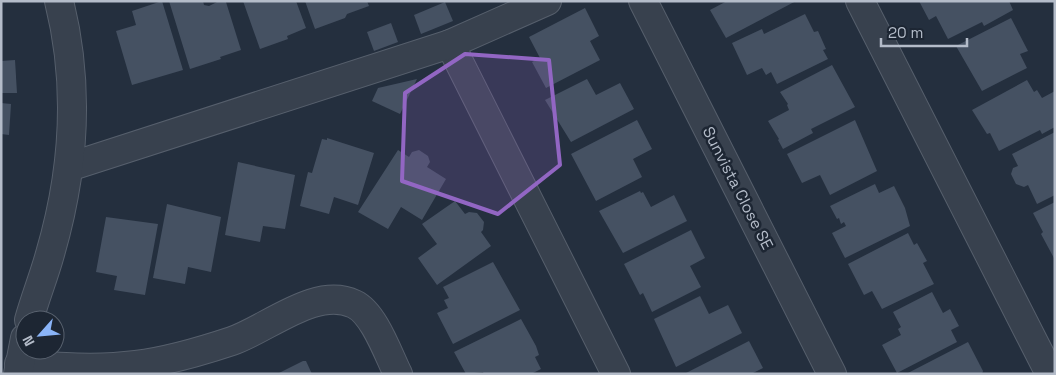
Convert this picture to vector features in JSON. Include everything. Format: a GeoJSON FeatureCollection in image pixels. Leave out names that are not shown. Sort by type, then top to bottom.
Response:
{"type":"FeatureCollection","features":[{"type":"Feature","properties":{"kind":"street"},"geometry":{"type":"LineString","coordinates":[[33,310],[50,255],[69,167],[72,70],[67,34],[59,1]]}},
{"type":"Feature","properties":{"kind":"street"},"geometry":{"type":"LineString","coordinates":[[69,167],[450,44],[547,1]]}},
{"type":"Feature","properties":{"kind":"street","name":"Sunvista Close SE"},"geometry":{"type":"LineString","coordinates":[[643,1],[832,374]]}},
{"type":"Feature","properties":{"kind":"street"},"geometry":{"type":"LineString","coordinates":[[860,1],[1050,374]]}},
{"type":"Feature","properties":{"kind":"street"},"geometry":{"type":"LineString","coordinates":[[450,44],[616,374]]}},
{"type":"Feature","properties":{"kind":"street"},"geometry":{"type":"LineString","coordinates":[[18,369],[192,363],[233,340],[312,301],[329,299],[356,304],[368,315],[398,374]]}},
{"type":"Feature","properties":{"kind":"highlighted area"},"geometry":{"type":"Polygon","coordinates":[[[465,54],[549,60],[560,165],[498,214],[402,181],[405,93],[465,54]]]}},
{"type":"Feature","properties":{"kind":"building"},"geometry":{"type":"Polygon","coordinates":[[[162,1],[183,70],[132,85],[116,31],[136,25],[132,11],[162,1]]]}},
{"type":"Feature","properties":{"kind":"building"},"geometry":{"type":"Polygon","coordinates":[[[169,1],[203,1],[204,5],[209,6],[219,1],[226,2],[241,50],[190,69],[169,1]]]}},
{"type":"Feature","properties":{"kind":"building"},"geometry":{"type":"Polygon","coordinates":[[[243,1],[296,1],[306,28],[287,36],[288,39],[260,49],[243,1]]]}},
{"type":"Feature","properties":{"kind":"building"},"geometry":{"type":"Polygon","coordinates":[[[305,1],[367,1],[369,6],[347,14],[345,18],[315,29],[305,1]]]}},
{"type":"Feature","properties":{"kind":"building"},"geometry":{"type":"Polygon","coordinates":[[[727,1],[796,1],[726,38],[710,10],[727,1]]]}},
{"type":"Feature","properties":{"kind":"building"},"geometry":{"type":"Polygon","coordinates":[[[919,1],[1009,1],[1013,10],[984,26],[982,22],[948,39],[936,16],[929,20],[919,1]]]}},
{"type":"Feature","properties":{"kind":"building"},"geometry":{"type":"Polygon","coordinates":[[[445,2],[453,21],[421,34],[414,15],[445,2]]]}},
{"type":"Feature","properties":{"kind":"building"},"geometry":{"type":"Polygon","coordinates":[[[585,8],[599,36],[590,41],[600,60],[546,88],[532,62],[540,58],[529,37],[585,8]]]}},
{"type":"Feature","properties":{"kind":"building"},"geometry":{"type":"Polygon","coordinates":[[[805,14],[814,32],[818,31],[826,49],[823,50],[828,59],[777,84],[771,72],[766,75],[762,68],[747,75],[732,43],[762,29],[764,34],[805,14]]]}},
{"type":"Feature","properties":{"kind":"building"},"geometry":{"type":"Polygon","coordinates":[[[1011,18],[1028,51],[1020,54],[1027,68],[982,91],[956,46],[1011,18]]]}},
{"type":"Feature","properties":{"kind":"building"},"geometry":{"type":"Polygon","coordinates":[[[391,23],[398,42],[374,51],[367,32],[391,23]]]}},
{"type":"Feature","properties":{"kind":"building"},"geometry":{"type":"Polygon","coordinates":[[[15,60],[17,93],[1,93],[1,61],[15,60]]]}},
{"type":"Feature","properties":{"kind":"building"},"geometry":{"type":"Polygon","coordinates":[[[832,65],[855,107],[811,129],[813,133],[783,149],[768,121],[789,110],[788,104],[780,92],[832,65]]]}},
{"type":"Feature","properties":{"kind":"building"},"geometry":{"type":"Polygon","coordinates":[[[417,79],[400,114],[372,101],[378,88],[417,79]]]}},
{"type":"Feature","properties":{"kind":"building"},"geometry":{"type":"Polygon","coordinates":[[[587,79],[596,95],[620,83],[634,109],[571,142],[545,100],[587,79]]]}},
{"type":"Feature","properties":{"kind":"building"},"geometry":{"type":"Polygon","coordinates":[[[1027,80],[1034,92],[1037,90],[1042,98],[1055,91],[1055,127],[1042,134],[1040,130],[999,151],[990,133],[987,134],[972,110],[1027,80]]]}},
{"type":"Feature","properties":{"kind":"building"},"geometry":{"type":"Polygon","coordinates":[[[1,103],[11,104],[9,135],[1,134],[1,103]]]}},
{"type":"Feature","properties":{"kind":"building"},"geometry":{"type":"Polygon","coordinates":[[[637,120],[652,149],[633,159],[642,177],[596,201],[571,154],[637,120]]]}},
{"type":"Feature","properties":{"kind":"building"},"geometry":{"type":"Polygon","coordinates":[[[855,120],[877,171],[830,195],[820,175],[802,183],[787,154],[855,120]]]}},
{"type":"Feature","properties":{"kind":"building"},"geometry":{"type":"Polygon","coordinates":[[[1055,132],[1055,195],[1037,204],[1028,185],[1024,187],[1016,184],[1011,174],[1013,168],[1018,166],[1012,154],[1055,132]]]}},
{"type":"Feature","properties":{"kind":"building"},"geometry":{"type":"Polygon","coordinates":[[[327,138],[374,153],[358,205],[334,197],[329,214],[300,206],[308,172],[312,173],[322,139],[327,140],[327,138]]]}},
{"type":"Feature","properties":{"kind":"building"},"geometry":{"type":"Polygon","coordinates":[[[398,150],[409,157],[412,152],[419,150],[428,156],[430,162],[427,167],[446,179],[422,220],[401,207],[388,229],[358,212],[398,150]]]}},
{"type":"Feature","properties":{"kind":"building"},"geometry":{"type":"Polygon","coordinates":[[[238,162],[295,175],[285,229],[263,226],[260,242],[225,235],[238,162]]]}},
{"type":"Feature","properties":{"kind":"building"},"geometry":{"type":"Polygon","coordinates":[[[875,184],[879,193],[894,186],[905,208],[910,226],[845,258],[832,233],[846,226],[844,222],[841,224],[839,218],[837,219],[830,206],[875,184]]]}},
{"type":"Feature","properties":{"kind":"building"},"geometry":{"type":"Polygon","coordinates":[[[640,191],[641,193],[643,192],[651,207],[674,195],[687,221],[623,253],[599,211],[640,191]]]}},
{"type":"Feature","properties":{"kind":"building"},"geometry":{"type":"Polygon","coordinates":[[[455,201],[465,214],[469,212],[477,213],[484,222],[481,232],[491,246],[437,285],[418,258],[437,244],[422,224],[455,201]]]}},
{"type":"Feature","properties":{"kind":"building"},"geometry":{"type":"Polygon","coordinates":[[[1055,202],[1055,260],[1041,234],[1043,232],[1033,213],[1055,202]]]}},
{"type":"Feature","properties":{"kind":"building"},"geometry":{"type":"Polygon","coordinates":[[[167,204],[221,217],[211,272],[188,267],[185,284],[153,278],[167,204]]]}},
{"type":"Feature","properties":{"kind":"building"},"geometry":{"type":"Polygon","coordinates":[[[106,217],[158,224],[145,295],[114,290],[117,276],[96,272],[106,217]]]}},
{"type":"Feature","properties":{"kind":"building"},"geometry":{"type":"Polygon","coordinates":[[[691,230],[705,258],[690,266],[701,287],[652,312],[643,293],[640,295],[624,264],[691,230]]]}},
{"type":"Feature","properties":{"kind":"building"},"geometry":{"type":"Polygon","coordinates":[[[908,233],[914,245],[917,243],[927,261],[923,263],[934,284],[882,309],[872,291],[864,295],[848,264],[908,233]]]}},
{"type":"Feature","properties":{"kind":"building"},"geometry":{"type":"Polygon","coordinates":[[[493,262],[520,310],[453,344],[437,313],[448,308],[444,300],[449,298],[443,287],[493,262]]]}},
{"type":"Feature","properties":{"kind":"building"},"geometry":{"type":"Polygon","coordinates":[[[932,292],[943,313],[950,309],[959,326],[951,330],[957,342],[897,373],[882,345],[901,335],[898,329],[901,327],[893,312],[932,292]]]}},
{"type":"Feature","properties":{"kind":"building"},"geometry":{"type":"Polygon","coordinates":[[[700,296],[709,314],[728,305],[742,333],[676,367],[654,319],[700,296]]]}},
{"type":"Feature","properties":{"kind":"building"},"geometry":{"type":"Polygon","coordinates":[[[521,319],[536,346],[539,355],[535,357],[541,369],[531,374],[484,374],[483,372],[466,374],[454,352],[521,319]]]}},
{"type":"Feature","properties":{"kind":"building"},"geometry":{"type":"Polygon","coordinates":[[[749,341],[763,368],[751,374],[684,374],[749,341]]]}},
{"type":"Feature","properties":{"kind":"building"},"geometry":{"type":"Polygon","coordinates":[[[968,342],[983,371],[982,374],[906,374],[968,342]]]}},
{"type":"Feature","properties":{"kind":"building"},"geometry":{"type":"Polygon","coordinates":[[[306,361],[312,374],[277,374],[306,361]]]}}]}
